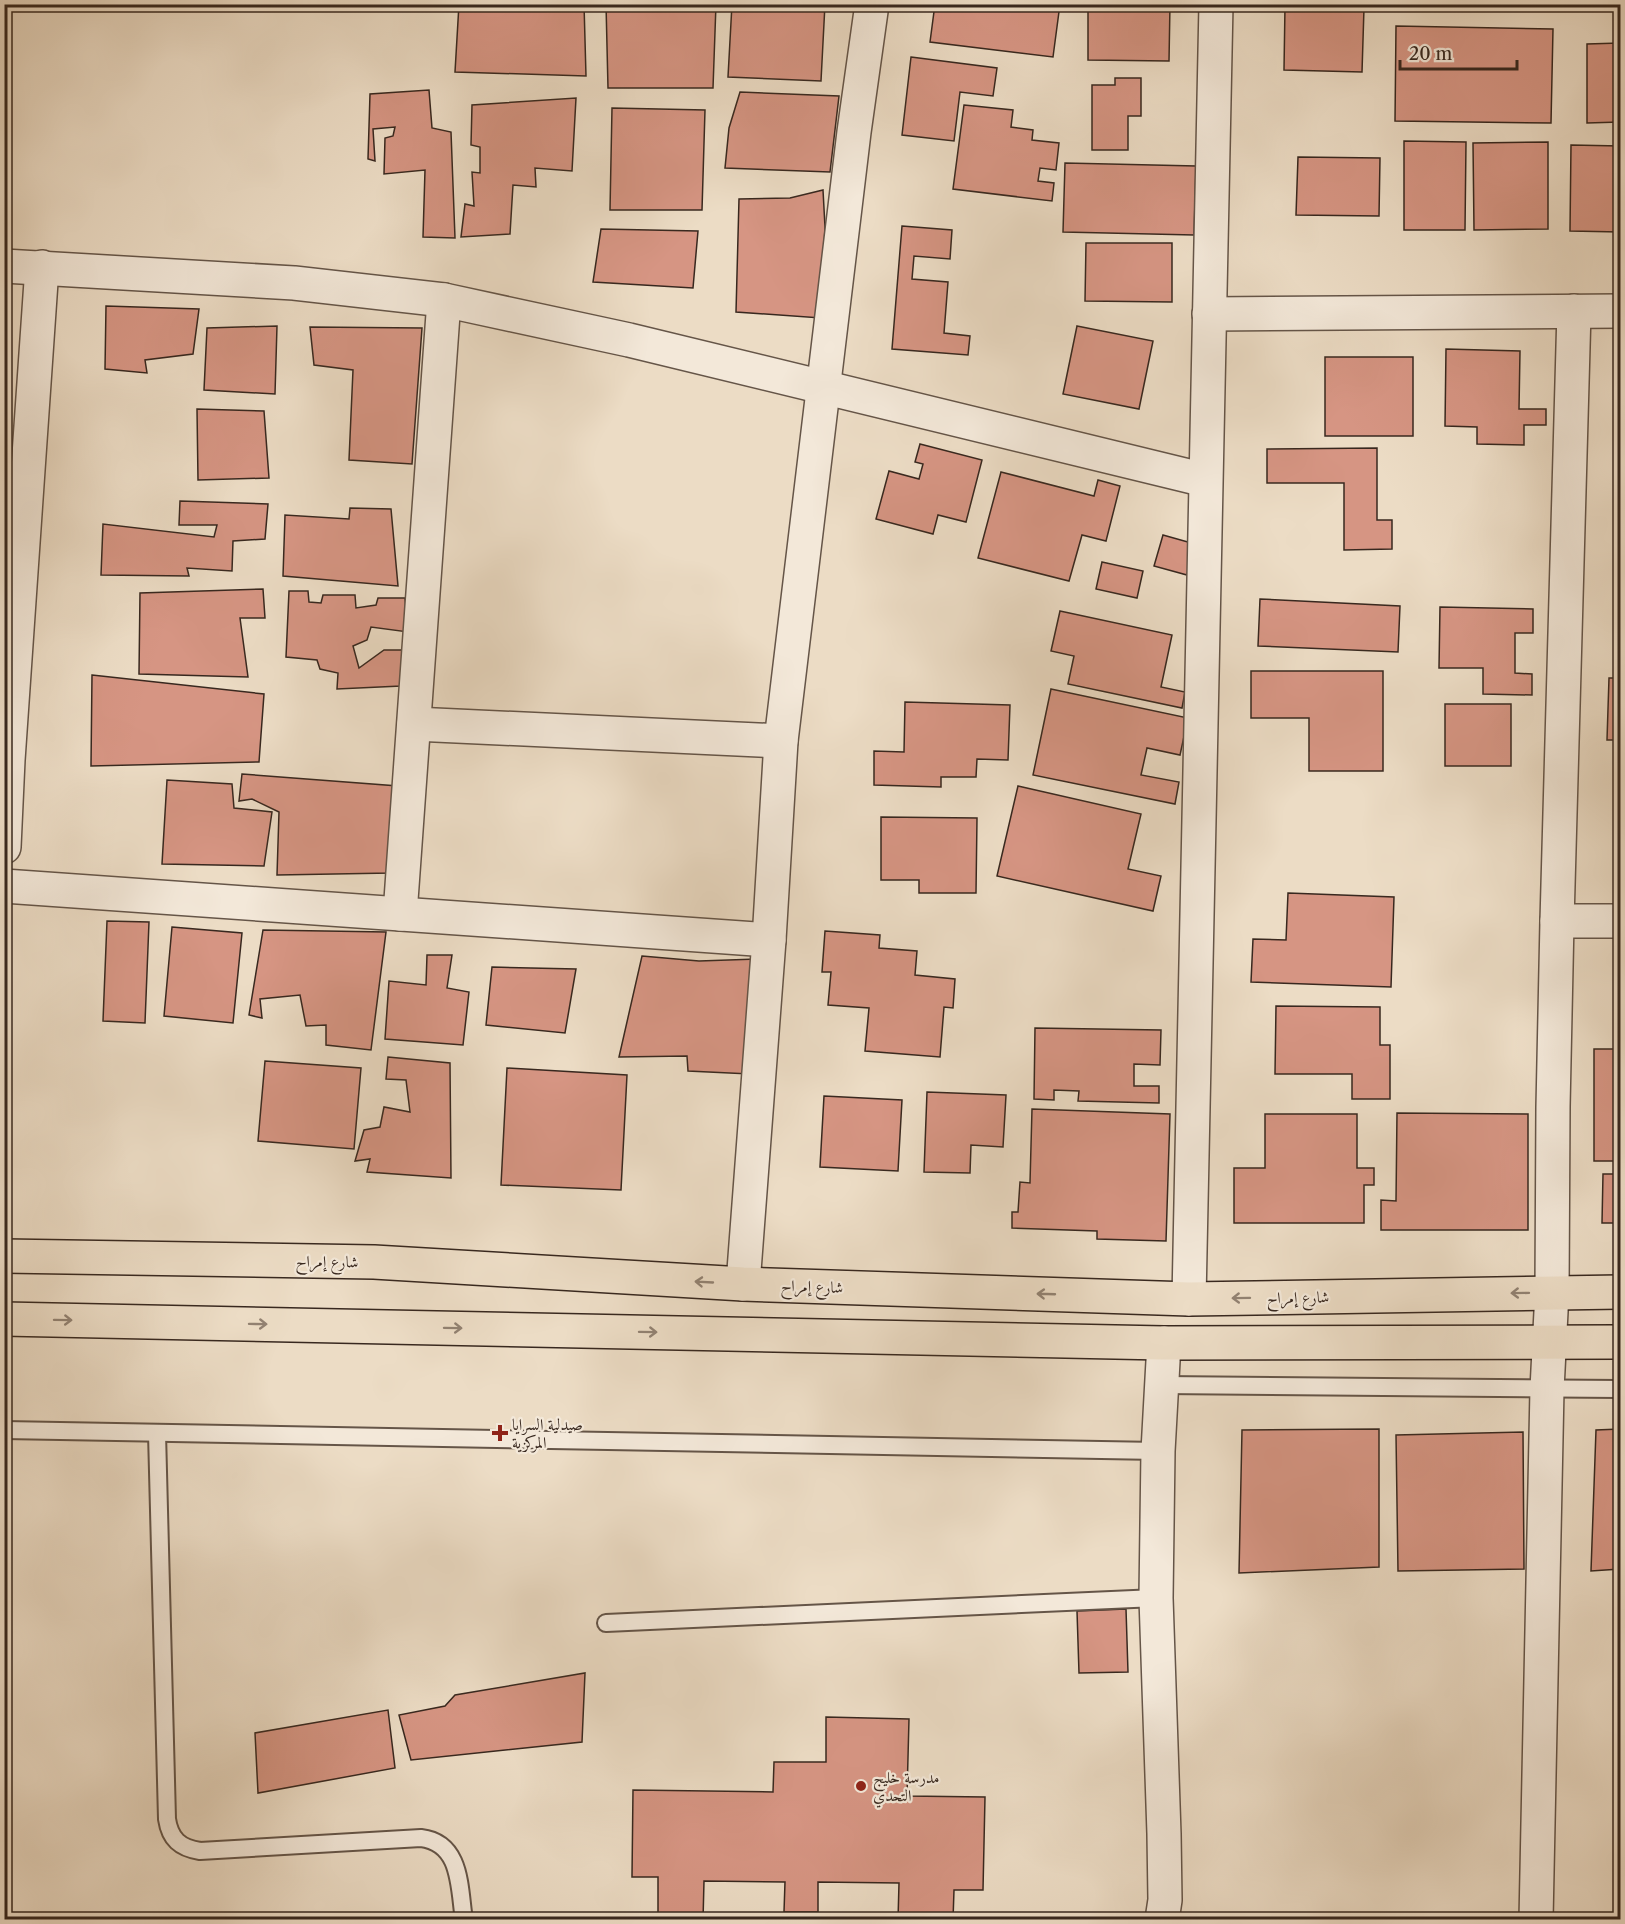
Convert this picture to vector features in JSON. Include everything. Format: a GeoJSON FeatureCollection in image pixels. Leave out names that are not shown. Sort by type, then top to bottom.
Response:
{"type":"FeatureCollection","features":[{"type":"Feature","properties":{"kind":"main road","name":"شارع إمراح"},"geometry":{"type":"LineString","coordinates":[[4,1256],[374,1262],[743,1284],[1189,1299],[1620,1292]]}},
{"type":"Feature","properties":{"kind":"main road"},"geometry":{"type":"LineString","coordinates":[[4,1318],[1164,1343],[1620,1342]]}},
{"type":"Feature","properties":{"kind":"street"},"geometry":{"type":"LineString","coordinates":[[743,1284],[769,940],[781,741],[854,132],[872,4]]}},
{"type":"Feature","properties":{"kind":"street"},"geometry":{"type":"LineString","coordinates":[[1189,1299],[1216,4]]}},
{"type":"Feature","properties":{"kind":"street"},"geometry":{"type":"LineString","coordinates":[[4,266],[294,283],[444,300],[629,340],[1205,480]]}},
{"type":"Feature","properties":{"kind":"street"},"geometry":{"type":"LineString","coordinates":[[4,847],[42,267]]}},
{"type":"Feature","properties":{"kind":"street"},"geometry":{"type":"LineString","coordinates":[[400,914],[444,300]]}},
{"type":"Feature","properties":{"kind":"street"},"geometry":{"type":"LineString","coordinates":[[1536,1920],[1547,1389],[1552,1292],[1557,921],[1574,311]]}},
{"type":"Feature","properties":{"kind":"street"},"geometry":{"type":"LineString","coordinates":[[1209,314],[1620,311]]}},
{"type":"Feature","properties":{"kind":"street"},"geometry":{"type":"LineString","coordinates":[[414,724],[781,741]]}},
{"type":"Feature","properties":{"kind":"street"},"geometry":{"type":"LineString","coordinates":[[4,886],[769,940]]}},
{"type":"Feature","properties":{"kind":"street"},"geometry":{"type":"LineString","coordinates":[[1557,921],[1620,921]]}},
{"type":"Feature","properties":{"kind":"street"},"geometry":{"type":"LineString","coordinates":[[1162,1920],[1165,1900],[1164,1834],[1156,1598],[1158,1451],[1164,1343]]}},
{"type":"Feature","properties":{"kind":"lane"},"geometry":{"type":"LineString","coordinates":[[1162,1385],[1620,1389]]}},
{"type":"Feature","properties":{"kind":"lane"},"geometry":{"type":"LineString","coordinates":[[4,1430],[1158,1451]]}},
{"type":"Feature","properties":{"kind":"lane"},"geometry":{"type":"LineString","coordinates":[[157,1433],[167,1819],[172,1837],[178,1844],[189,1850],[200,1851],[431,1839],[441,1844],[450,1854],[456,1866],[464,1920]]}},
{"type":"Feature","properties":{"kind":"lane"},"geometry":{"type":"LineString","coordinates":[[606,1623],[1156,1598]]}},
{"type":"Feature","properties":{"kind":"building"},"geometry":{"type":"Polygon","coordinates":[[[459,4],[584,4],[586,76],[455,72],[459,4]]]}},
{"type":"Feature","properties":{"kind":"building"},"geometry":{"type":"Polygon","coordinates":[[[606,4],[716,4],[713,88],[608,88],[606,4]]]}},
{"type":"Feature","properties":{"kind":"building"},"geometry":{"type":"Polygon","coordinates":[[[732,4],[825,4],[821,81],[728,77],[732,4]]]}},
{"type":"Feature","properties":{"kind":"building"},"geometry":{"type":"Polygon","coordinates":[[[935,4],[1060,4],[1053,57],[930,42],[935,4]]]}},
{"type":"Feature","properties":{"kind":"building"},"geometry":{"type":"Polygon","coordinates":[[[1088,4],[1170,4],[1169,61],[1088,60],[1088,4]]]}},
{"type":"Feature","properties":{"kind":"building"},"geometry":{"type":"Polygon","coordinates":[[[1285,6],[1364,8],[1362,72],[1284,70],[1285,6]]]}},
{"type":"Feature","properties":{"kind":"building"},"geometry":{"type":"Polygon","coordinates":[[[1396,26],[1553,29],[1551,123],[1395,121],[1396,26]]]}},
{"type":"Feature","properties":{"kind":"building"},"geometry":{"type":"Polygon","coordinates":[[[1620,43],[1620,122],[1587,123],[1587,44],[1620,43]]]}},
{"type":"Feature","properties":{"kind":"building"},"geometry":{"type":"Polygon","coordinates":[[[911,57],[997,68],[993,96],[960,92],[954,141],[902,135],[911,57]]]}},
{"type":"Feature","properties":{"kind":"building"},"geometry":{"type":"Polygon","coordinates":[[[1115,78],[1141,78],[1141,116],[1128,116],[1128,150],[1092,150],[1092,85],[1115,85],[1115,78]]]}},
{"type":"Feature","properties":{"kind":"building"},"geometry":{"type":"Polygon","coordinates":[[[429,90],[432,128],[451,132],[455,238],[423,237],[425,170],[384,174],[385,138],[393,136],[395,127],[373,129],[375,161],[368,159],[370,94],[429,90]]]}},
{"type":"Feature","properties":{"kind":"building"},"geometry":{"type":"Polygon","coordinates":[[[740,92],[839,96],[830,172],[725,168],[729,128],[740,92]]]}},
{"type":"Feature","properties":{"kind":"building"},"geometry":{"type":"Polygon","coordinates":[[[576,98],[572,171],[535,168],[536,187],[513,185],[510,234],[461,237],[465,204],[474,206],[472,172],[480,173],[480,147],[471,145],[472,105],[576,98]]]}},
{"type":"Feature","properties":{"kind":"building"},"geometry":{"type":"Polygon","coordinates":[[[964,105],[1013,110],[1011,127],[1033,130],[1032,140],[1059,143],[1056,170],[1040,168],[1038,181],[1054,183],[1052,201],[953,189],[964,105]]]}},
{"type":"Feature","properties":{"kind":"building"},"geometry":{"type":"Polygon","coordinates":[[[612,108],[705,110],[702,210],[610,210],[612,108]]]}},
{"type":"Feature","properties":{"kind":"building"},"geometry":{"type":"Polygon","coordinates":[[[1404,141],[1466,142],[1465,230],[1404,230],[1404,141]]]}},
{"type":"Feature","properties":{"kind":"building"},"geometry":{"type":"Polygon","coordinates":[[[1548,142],[1548,229],[1474,230],[1473,143],[1548,142]]]}},
{"type":"Feature","properties":{"kind":"building"},"geometry":{"type":"Polygon","coordinates":[[[1571,145],[1620,146],[1620,232],[1570,231],[1571,145]]]}},
{"type":"Feature","properties":{"kind":"building"},"geometry":{"type":"Polygon","coordinates":[[[1298,157],[1380,158],[1379,216],[1296,215],[1298,157]]]}},
{"type":"Feature","properties":{"kind":"building"},"geometry":{"type":"Polygon","coordinates":[[[1065,163],[1196,166],[1194,235],[1063,232],[1065,163]]]}},
{"type":"Feature","properties":{"kind":"building"},"geometry":{"type":"Polygon","coordinates":[[[823,190],[825,227],[821,318],[736,312],[739,199],[790,198],[823,190]]]}},
{"type":"Feature","properties":{"kind":"building"},"geometry":{"type":"Polygon","coordinates":[[[902,226],[952,230],[950,259],[914,256],[912,279],[948,282],[944,333],[970,336],[968,355],[892,349],[902,226]]]}},
{"type":"Feature","properties":{"kind":"building"},"geometry":{"type":"Polygon","coordinates":[[[601,229],[698,231],[693,288],[593,282],[601,229]]]}},
{"type":"Feature","properties":{"kind":"building"},"geometry":{"type":"Polygon","coordinates":[[[1086,243],[1172,243],[1172,302],[1085,301],[1086,243]]]}},
{"type":"Feature","properties":{"kind":"building"},"geometry":{"type":"Polygon","coordinates":[[[106,306],[199,309],[193,354],[145,360],[147,373],[105,369],[106,306]]]}},
{"type":"Feature","properties":{"kind":"building"},"geometry":{"type":"Polygon","coordinates":[[[277,326],[275,394],[204,390],[207,328],[277,326]]]}},
{"type":"Feature","properties":{"kind":"building"},"geometry":{"type":"Polygon","coordinates":[[[1077,326],[1153,341],[1139,409],[1063,394],[1077,326]]]}},
{"type":"Feature","properties":{"kind":"building"},"geometry":{"type":"Polygon","coordinates":[[[310,327],[422,328],[412,464],[349,460],[353,370],[314,365],[310,327]]]}},
{"type":"Feature","properties":{"kind":"building"},"geometry":{"type":"Polygon","coordinates":[[[1446,349],[1520,351],[1519,409],[1546,409],[1546,425],[1524,425],[1524,445],[1477,444],[1477,427],[1445,426],[1446,349]]]}},
{"type":"Feature","properties":{"kind":"building"},"geometry":{"type":"Polygon","coordinates":[[[1325,357],[1413,357],[1413,436],[1325,436],[1325,357]]]}},
{"type":"Feature","properties":{"kind":"building"},"geometry":{"type":"Polygon","coordinates":[[[197,409],[264,411],[269,478],[198,480],[197,409]]]}},
{"type":"Feature","properties":{"kind":"building"},"geometry":{"type":"Polygon","coordinates":[[[920,444],[982,460],[966,522],[938,515],[933,534],[876,519],[889,471],[919,479],[923,464],[915,462],[920,444]]]}},
{"type":"Feature","properties":{"kind":"building"},"geometry":{"type":"Polygon","coordinates":[[[1377,448],[1377,520],[1392,520],[1392,549],[1344,550],[1344,483],[1267,483],[1267,449],[1377,448]]]}},
{"type":"Feature","properties":{"kind":"building"},"geometry":{"type":"Polygon","coordinates":[[[1001,472],[1094,496],[1098,480],[1120,486],[1106,541],[1082,535],[1069,581],[978,558],[1001,472]]]}},
{"type":"Feature","properties":{"kind":"building"},"geometry":{"type":"Polygon","coordinates":[[[180,501],[268,504],[265,539],[233,541],[232,571],[187,568],[189,576],[101,575],[103,524],[214,537],[217,525],[179,525],[180,501]]]}},
{"type":"Feature","properties":{"kind":"building"},"geometry":{"type":"Polygon","coordinates":[[[350,508],[391,509],[398,586],[283,576],[285,515],[349,519],[350,508]]]}},
{"type":"Feature","properties":{"kind":"building"},"geometry":{"type":"Polygon","coordinates":[[[1163,535],[1195,544],[1187,575],[1154,566],[1163,535]]]}},
{"type":"Feature","properties":{"kind":"building"},"geometry":{"type":"Polygon","coordinates":[[[1102,562],[1143,571],[1137,598],[1096,589],[1102,562]]]}},
{"type":"Feature","properties":{"kind":"building"},"geometry":{"type":"Polygon","coordinates":[[[263,589],[265,618],[240,618],[248,677],[139,674],[140,593],[263,589]]]}},
{"type":"Feature","properties":{"kind":"building"},"geometry":{"type":"Polygon","coordinates":[[[289,591],[308,591],[309,602],[321,603],[323,595],[355,595],[356,608],[376,605],[378,598],[405,598],[408,632],[371,627],[367,640],[353,646],[359,668],[384,650],[404,650],[401,686],[337,689],[338,673],[320,669],[317,660],[286,657],[289,591]]]}},
{"type":"Feature","properties":{"kind":"building"},"geometry":{"type":"Polygon","coordinates":[[[1260,599],[1400,606],[1398,652],[1258,646],[1260,599]]]}},
{"type":"Feature","properties":{"kind":"building"},"geometry":{"type":"Polygon","coordinates":[[[1440,607],[1533,609],[1533,633],[1515,633],[1515,673],[1532,674],[1532,695],[1483,694],[1483,668],[1439,668],[1440,607]]]}},
{"type":"Feature","properties":{"kind":"building"},"geometry":{"type":"Polygon","coordinates":[[[1060,611],[1172,635],[1161,687],[1185,692],[1182,708],[1068,684],[1074,656],[1051,651],[1060,611]]]}},
{"type":"Feature","properties":{"kind":"building"},"geometry":{"type":"Polygon","coordinates":[[[1251,671],[1383,671],[1383,771],[1309,771],[1309,718],[1251,718],[1251,671]]]}},
{"type":"Feature","properties":{"kind":"building"},"geometry":{"type":"Polygon","coordinates":[[[92,675],[264,694],[259,762],[91,766],[92,675]]]}},
{"type":"Feature","properties":{"kind":"building"},"geometry":{"type":"Polygon","coordinates":[[[1609,678],[1620,678],[1620,740],[1607,740],[1609,678]]]}},
{"type":"Feature","properties":{"kind":"building"},"geometry":{"type":"Polygon","coordinates":[[[1051,689],[1188,718],[1180,755],[1147,748],[1141,775],[1179,782],[1175,804],[1033,775],[1051,689]]]}},
{"type":"Feature","properties":{"kind":"building"},"geometry":{"type":"Polygon","coordinates":[[[905,702],[1010,705],[1008,760],[977,759],[976,777],[941,777],[941,787],[874,785],[874,751],[904,752],[905,702]]]}},
{"type":"Feature","properties":{"kind":"building"},"geometry":{"type":"Polygon","coordinates":[[[1445,704],[1511,704],[1511,766],[1445,766],[1445,704]]]}},
{"type":"Feature","properties":{"kind":"building"},"geometry":{"type":"Polygon","coordinates":[[[242,774],[398,786],[391,873],[277,875],[279,812],[252,799],[239,801],[242,774]]]}},
{"type":"Feature","properties":{"kind":"building"},"geometry":{"type":"Polygon","coordinates":[[[167,780],[232,784],[234,808],[272,812],[264,866],[162,864],[167,780]]]}},
{"type":"Feature","properties":{"kind":"building"},"geometry":{"type":"Polygon","coordinates":[[[1619,785],[1620,830],[1617,830],[1619,785]]]}},
{"type":"Feature","properties":{"kind":"building"},"geometry":{"type":"Polygon","coordinates":[[[1018,786],[1141,814],[1128,869],[1161,876],[1153,911],[997,876],[1018,786]]]}},
{"type":"Feature","properties":{"kind":"building"},"geometry":{"type":"Polygon","coordinates":[[[881,817],[977,818],[976,893],[919,893],[919,880],[881,880],[881,817]]]}},
{"type":"Feature","properties":{"kind":"building"},"geometry":{"type":"Polygon","coordinates":[[[1288,893],[1394,897],[1391,987],[1251,982],[1253,939],[1286,940],[1288,893]]]}},
{"type":"Feature","properties":{"kind":"building"},"geometry":{"type":"Polygon","coordinates":[[[107,921],[149,922],[145,1023],[103,1021],[107,921]]]}},
{"type":"Feature","properties":{"kind":"building"},"geometry":{"type":"Polygon","coordinates":[[[172,927],[242,933],[233,1023],[164,1016],[172,927]]]}},
{"type":"Feature","properties":{"kind":"building"},"geometry":{"type":"Polygon","coordinates":[[[263,930],[386,932],[371,1050],[326,1045],[326,1025],[306,1026],[300,995],[260,999],[262,1018],[249,1015],[263,930]]]}},
{"type":"Feature","properties":{"kind":"building"},"geometry":{"type":"Polygon","coordinates":[[[825,931],[880,935],[879,948],[917,951],[915,975],[955,979],[953,1008],[944,1007],[940,1057],[865,1051],[869,1008],[828,1005],[831,972],[822,972],[825,931]]]}},
{"type":"Feature","properties":{"kind":"building"},"geometry":{"type":"Polygon","coordinates":[[[427,955],[452,955],[447,988],[469,992],[463,1045],[385,1039],[389,981],[426,985],[427,955]]]}},
{"type":"Feature","properties":{"kind":"building"},"geometry":{"type":"Polygon","coordinates":[[[642,956],[699,961],[757,959],[750,1074],[688,1071],[687,1056],[619,1057],[642,956]]]}},
{"type":"Feature","properties":{"kind":"building"},"geometry":{"type":"Polygon","coordinates":[[[492,967],[576,969],[565,1033],[486,1025],[492,967]]]}},
{"type":"Feature","properties":{"kind":"building"},"geometry":{"type":"Polygon","coordinates":[[[1276,1006],[1380,1007],[1380,1045],[1390,1045],[1390,1099],[1352,1099],[1352,1074],[1275,1074],[1276,1006]]]}},
{"type":"Feature","properties":{"kind":"building"},"geometry":{"type":"Polygon","coordinates":[[[1616,1015],[1620,1015],[1620,1030],[1616,1030],[1616,1015]]]}},
{"type":"Feature","properties":{"kind":"building"},"geometry":{"type":"Polygon","coordinates":[[[1035,1028],[1161,1030],[1160,1065],[1134,1064],[1134,1086],[1159,1086],[1159,1103],[1078,1101],[1079,1091],[1054,1090],[1054,1100],[1034,1099],[1035,1028]]]}},
{"type":"Feature","properties":{"kind":"building"},"geometry":{"type":"Polygon","coordinates":[[[1594,1049],[1620,1049],[1620,1161],[1594,1161],[1594,1049]]]}},
{"type":"Feature","properties":{"kind":"building"},"geometry":{"type":"Polygon","coordinates":[[[388,1057],[450,1063],[451,1178],[367,1172],[370,1159],[355,1161],[364,1130],[380,1127],[384,1107],[410,1112],[406,1080],[386,1079],[388,1057]]]}},
{"type":"Feature","properties":{"kind":"building"},"geometry":{"type":"Polygon","coordinates":[[[265,1061],[361,1068],[354,1149],[258,1141],[265,1061]]]}},
{"type":"Feature","properties":{"kind":"building"},"geometry":{"type":"Polygon","coordinates":[[[507,1068],[627,1075],[621,1190],[501,1185],[507,1068]]]}},
{"type":"Feature","properties":{"kind":"building"},"geometry":{"type":"Polygon","coordinates":[[[927,1092],[1006,1095],[1003,1147],[971,1145],[970,1173],[924,1172],[927,1092]]]}},
{"type":"Feature","properties":{"kind":"building"},"geometry":{"type":"Polygon","coordinates":[[[824,1096],[902,1100],[898,1171],[820,1167],[824,1096]]]}},
{"type":"Feature","properties":{"kind":"building"},"geometry":{"type":"Polygon","coordinates":[[[1032,1109],[1170,1114],[1166,1241],[1097,1239],[1097,1231],[1012,1228],[1012,1212],[1018,1212],[1020,1182],[1030,1183],[1032,1109]]]}},
{"type":"Feature","properties":{"kind":"building"},"geometry":{"type":"Polygon","coordinates":[[[1397,1113],[1528,1114],[1528,1230],[1381,1230],[1381,1200],[1396,1201],[1397,1113]]]}},
{"type":"Feature","properties":{"kind":"building"},"geometry":{"type":"Polygon","coordinates":[[[1265,1114],[1357,1114],[1357,1168],[1374,1168],[1374,1185],[1364,1185],[1364,1223],[1234,1223],[1234,1168],[1265,1168],[1265,1114]]]}},
{"type":"Feature","properties":{"kind":"building"},"geometry":{"type":"Polygon","coordinates":[[[1603,1174],[1620,1174],[1620,1223],[1602,1223],[1603,1174]]]}},
{"type":"Feature","properties":{"kind":"building"},"geometry":{"type":"Polygon","coordinates":[[[1379,1429],[1379,1567],[1239,1573],[1242,1430],[1379,1429]]]}},
{"type":"Feature","properties":{"kind":"building"},"geometry":{"type":"Polygon","coordinates":[[[1620,1429],[1620,1569],[1591,1571],[1596,1430],[1620,1429]]]}},
{"type":"Feature","properties":{"kind":"building"},"geometry":{"type":"Polygon","coordinates":[[[1523,1432],[1524,1569],[1398,1571],[1396,1435],[1523,1432]]]}},
{"type":"Feature","properties":{"kind":"building"},"geometry":{"type":"Polygon","coordinates":[[[1126,1609],[1128,1672],[1079,1673],[1077,1611],[1126,1609]]]}},
{"type":"Feature","properties":{"kind":"building"},"geometry":{"type":"Polygon","coordinates":[[[585,1673],[582,1742],[411,1760],[399,1715],[445,1706],[455,1695],[585,1673]]]}},
{"type":"Feature","properties":{"kind":"building"},"geometry":{"type":"Polygon","coordinates":[[[388,1710],[395,1768],[258,1793],[255,1733],[388,1710]]]}},
{"type":"Feature","properties":{"kind":"building"},"geometry":{"type":"Polygon","coordinates":[[[826,1717],[909,1719],[907,1796],[985,1797],[983,1890],[954,1890],[953,1920],[898,1920],[899,1883],[818,1882],[818,1912],[784,1912],[785,1882],[704,1881],[703,1920],[658,1920],[658,1877],[632,1877],[633,1790],[773,1792],[774,1762],[826,1762],[826,1717]]]}},
{"type":"Feature","properties":{"kind":"place","name":"صيدلية السرايا المركزية"},"geometry":{"type":"Point","coordinates":[500,1433]}},
{"type":"Feature","properties":{"kind":"place","name":"مدرسة خليج التحدي"},"geometry":{"type":"Point","coordinates":[861,1786]}}]}
